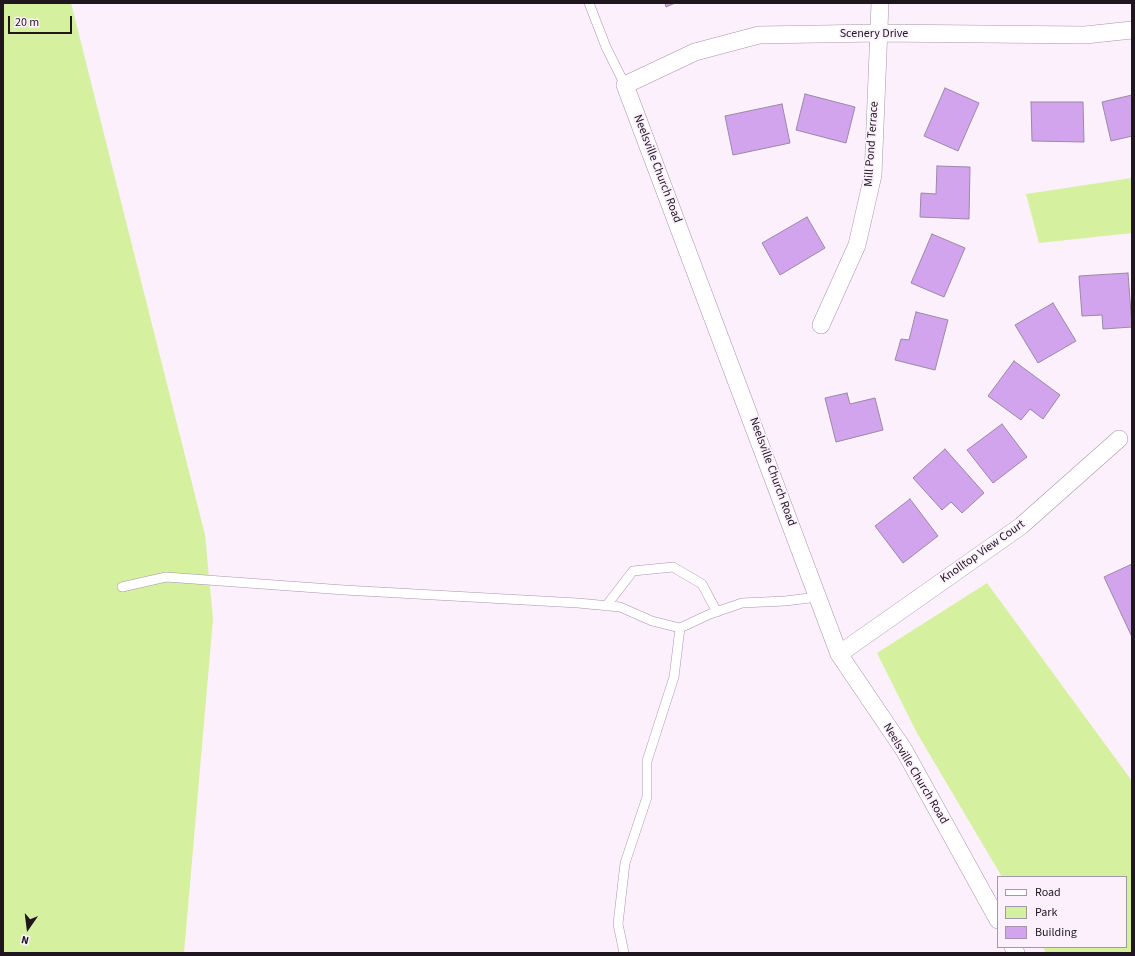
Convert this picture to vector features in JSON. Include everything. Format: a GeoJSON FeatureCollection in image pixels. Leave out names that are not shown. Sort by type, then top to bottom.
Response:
{"type":"FeatureCollection","features":[{"type":"Feature","properties":{"kind":"street","name":"Mill Pond Terrace"},"geometry":{"type":"LineString","coordinates":[[821,325],[858,245],[873,175],[880,3]]}},
{"type":"Feature","properties":{"kind":"street","name":"Scenery Drive"},"geometry":{"type":"LineString","coordinates":[[625,85],[695,52],[759,35],[879,33],[1085,35],[1132,30]]}},
{"type":"Feature","properties":{"kind":"street","name":"Neelsville Church Road"},"geometry":{"type":"LineString","coordinates":[[625,85],[839,654],[904,750],[997,918]]}},
{"type":"Feature","properties":{"kind":"street","name":"Knolltop View Court"},"geometry":{"type":"LineString","coordinates":[[839,654],[1021,526],[1119,439]]}},
{"type":"Feature","properties":{"kind":"lane","name":"Neelsville Church Road"},"geometry":{"type":"LineString","coordinates":[[589,3],[606,47],[625,85]]}},
{"type":"Feature","properties":{"kind":"lane"},"geometry":{"type":"LineString","coordinates":[[606,606],[633,571],[673,567],[702,584],[717,612]]}},
{"type":"Feature","properties":{"kind":"lane"},"geometry":{"type":"LineString","coordinates":[[122,587],[166,577],[620,607],[652,621],[680,628],[742,603],[785,601],[818,596]]}},
{"type":"Feature","properties":{"kind":"lane"},"geometry":{"type":"LineString","coordinates":[[624,953],[618,924],[625,863],[647,797],[647,761],[674,677],[680,628]]}},
{"type":"Feature","properties":{"kind":"green space"},"geometry":{"type":"Polygon","coordinates":[[[3,3],[71,3],[205,535],[213,619],[184,953],[3,953],[3,3]]]}},
{"type":"Feature","properties":{"kind":"green space"},"geometry":{"type":"Polygon","coordinates":[[[1132,178],[1132,233],[1039,243],[1026,194],[1132,178]]]}},
{"type":"Feature","properties":{"kind":"green space"},"geometry":{"type":"Polygon","coordinates":[[[987,583],[1132,781],[1132,953],[1046,953],[1044,948],[1127,948],[1127,876],[1001,876],[917,733],[877,653],[987,583]]]}},
{"type":"Feature","properties":{"kind":"building"},"geometry":{"type":"Polygon","coordinates":[[[665,3],[675,3],[666,7],[665,3]]]}},
{"type":"Feature","properties":{"kind":"building"},"geometry":{"type":"Polygon","coordinates":[[[945,88],[979,103],[958,151],[924,136],[945,88]]]}},
{"type":"Feature","properties":{"kind":"building"},"geometry":{"type":"Polygon","coordinates":[[[805,94],[855,107],[846,143],[796,130],[805,94]]]}},
{"type":"Feature","properties":{"kind":"building"},"geometry":{"type":"Polygon","coordinates":[[[1132,95],[1132,136],[1111,141],[1102,102],[1132,95]]]}},
{"type":"Feature","properties":{"kind":"building"},"geometry":{"type":"Polygon","coordinates":[[[1031,102],[1083,102],[1084,142],[1032,141],[1031,102]]]}},
{"type":"Feature","properties":{"kind":"building"},"geometry":{"type":"Polygon","coordinates":[[[782,104],[790,143],[733,155],[725,116],[782,104]]]}},
{"type":"Feature","properties":{"kind":"building"},"geometry":{"type":"Polygon","coordinates":[[[937,166],[970,167],[969,219],[920,217],[921,193],[936,194],[937,166]]]}},
{"type":"Feature","properties":{"kind":"building"},"geometry":{"type":"Polygon","coordinates":[[[807,217],[825,248],[780,275],[762,243],[807,217]]]}},
{"type":"Feature","properties":{"kind":"building"},"geometry":{"type":"Polygon","coordinates":[[[932,234],[965,248],[944,297],[911,283],[932,234]]]}},
{"type":"Feature","properties":{"kind":"building"},"geometry":{"type":"Polygon","coordinates":[[[1128,273],[1132,327],[1103,329],[1102,315],[1082,316],[1079,276],[1128,273]]]}},
{"type":"Feature","properties":{"kind":"building"},"geometry":{"type":"Polygon","coordinates":[[[1053,303],[1076,341],[1038,363],[1015,325],[1053,303]]]}},
{"type":"Feature","properties":{"kind":"building"},"geometry":{"type":"Polygon","coordinates":[[[916,312],[948,320],[935,370],[895,360],[901,339],[909,340],[916,312]]]}},
{"type":"Feature","properties":{"kind":"building"},"geometry":{"type":"Polygon","coordinates":[[[1014,361],[1060,395],[1043,419],[1030,409],[1021,420],[988,396],[1014,361]]]}},
{"type":"Feature","properties":{"kind":"building"},"geometry":{"type":"Polygon","coordinates":[[[847,393],[850,404],[875,398],[883,430],[836,442],[825,398],[847,393]]]}},
{"type":"Feature","properties":{"kind":"building"},"geometry":{"type":"Polygon","coordinates":[[[1002,424],[1027,457],[993,483],[967,450],[1002,424]]]}},
{"type":"Feature","properties":{"kind":"building"},"geometry":{"type":"Polygon","coordinates":[[[945,449],[984,493],[962,513],[951,502],[942,510],[913,478],[945,449]]]}},
{"type":"Feature","properties":{"kind":"building"},"geometry":{"type":"Polygon","coordinates":[[[910,499],[938,536],[903,563],[875,526],[910,499]]]}},
{"type":"Feature","properties":{"kind":"building"},"geometry":{"type":"Polygon","coordinates":[[[1132,564],[1132,637],[1104,577],[1132,564]]]}}]}
